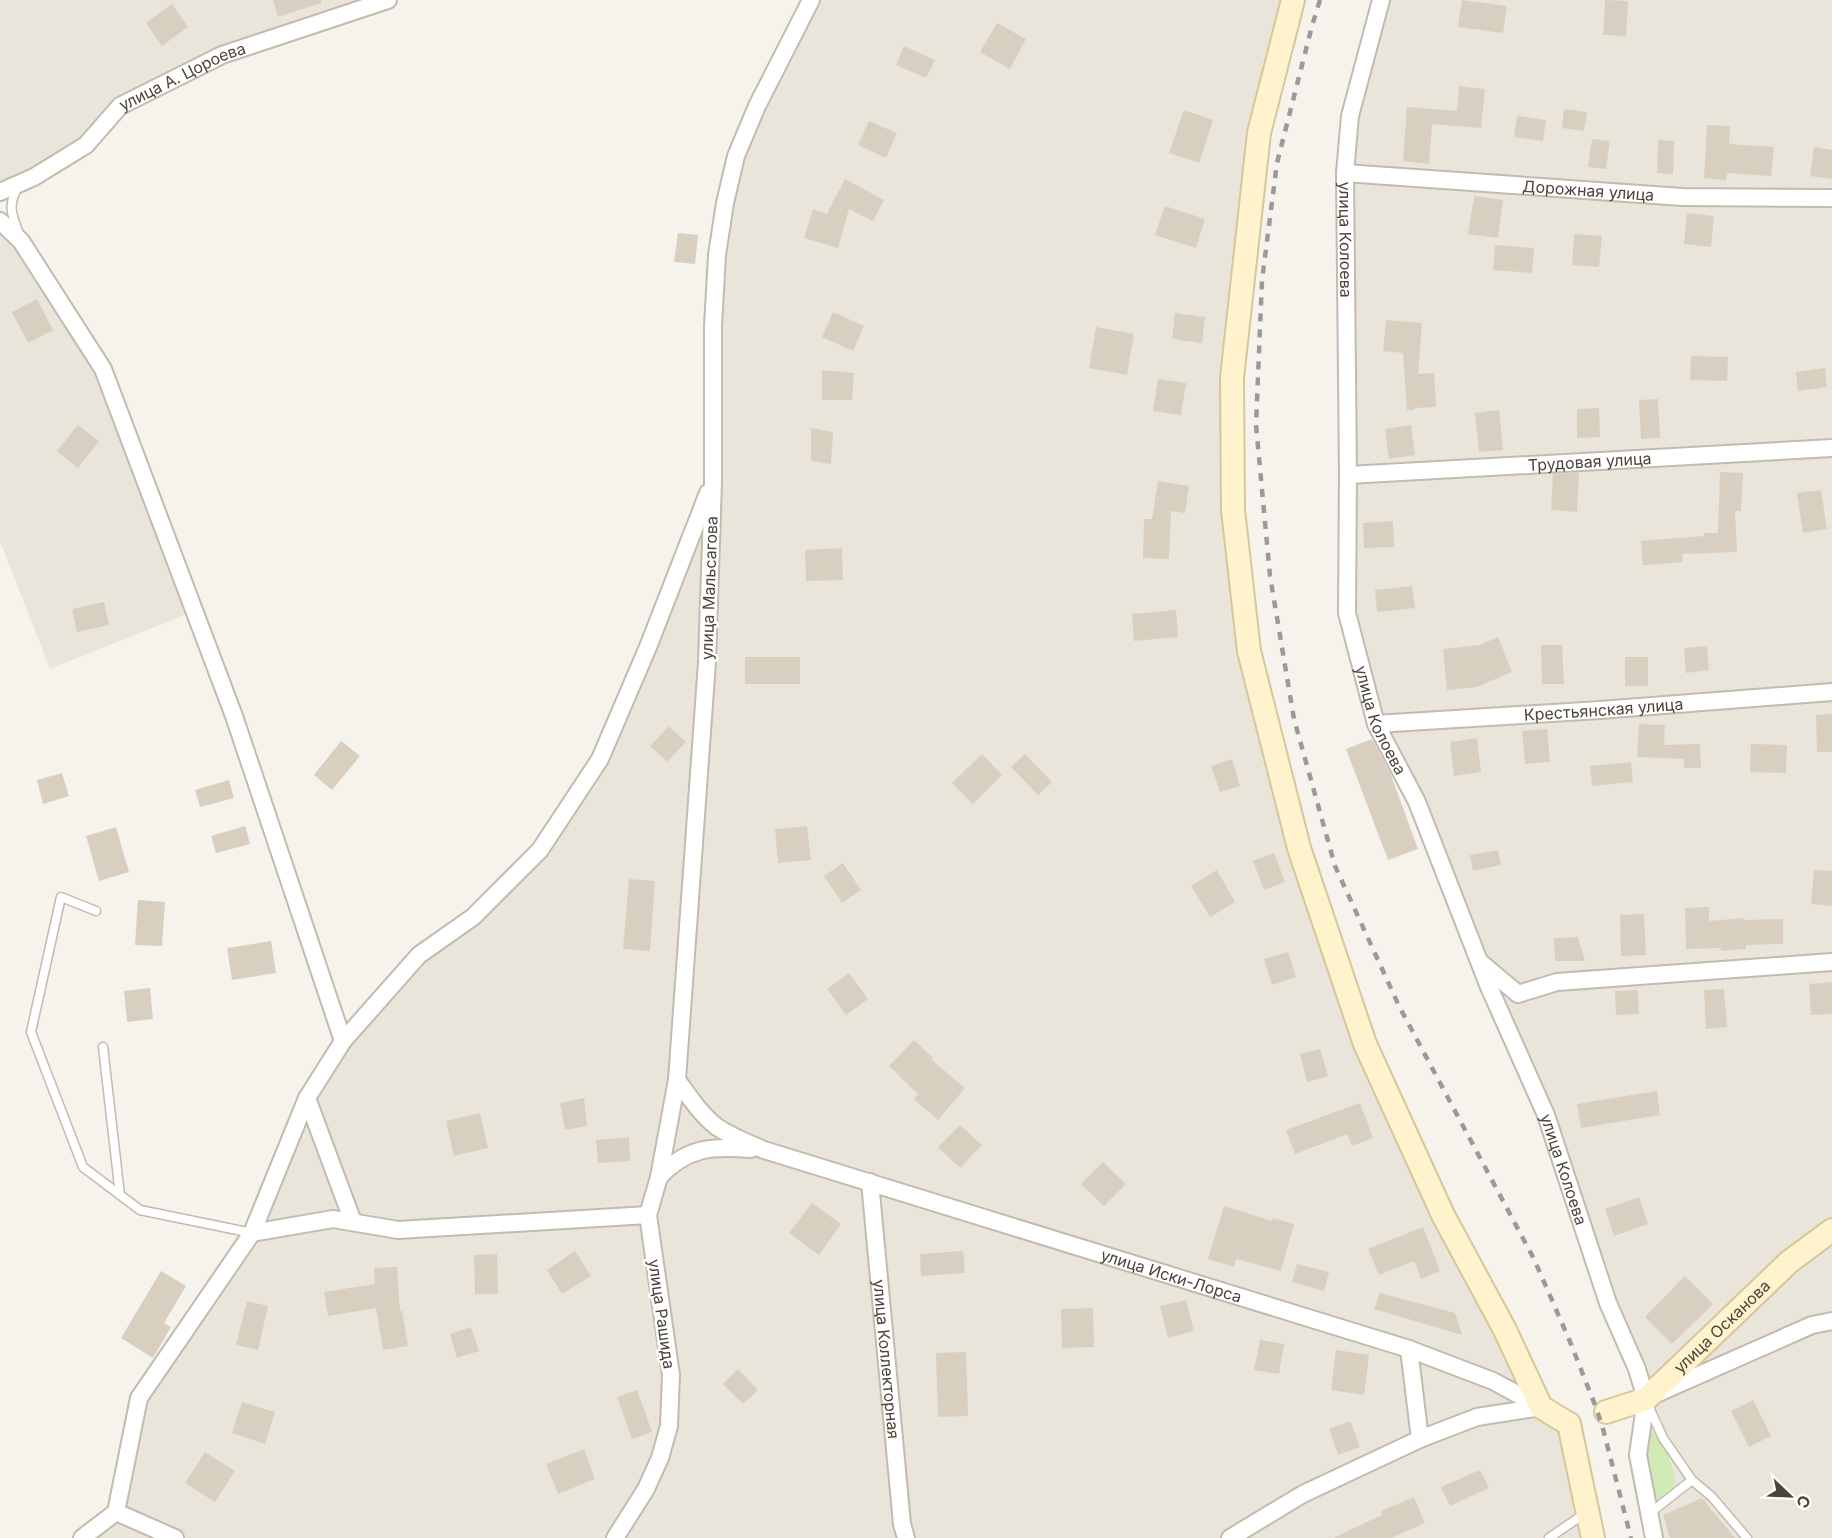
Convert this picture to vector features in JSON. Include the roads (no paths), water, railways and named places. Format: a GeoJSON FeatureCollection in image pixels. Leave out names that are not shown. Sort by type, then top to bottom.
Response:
{"type":"FeatureCollection","features":[{"type":"Feature","properties":{"kind":"street","name":"улица А. Цороева"},"geometry":{"type":"LineString","coordinates":[[0,192],[20,184],[86,145],[120,106],[222,55],[388,0]]}},
{"type":"Feature","properties":{"kind":"street","name":"улица Мальсагова"},"geometry":{"type":"LineString","coordinates":[[677,1080],[707,662],[713,482],[713,326],[717,255],[725,203],[736,156],[757,106],[811,0]]}},
{"type":"Feature","properties":{"kind":"street"},"geometry":{"type":"LineString","coordinates":[[1230,1538],[1303,1494],[1420,1439],[1477,1417],[1541,1407],[1517,1355],[1443,1215],[1365,1044],[1299,848],[1249,651],[1233,510],[1232,378],[1258,133],[1293,0]]}},
{"type":"Feature","properties":{"kind":"street","name":"улица Колоева"},"geometry":{"type":"LineString","coordinates":[[1381,0],[1350,116],[1345,173],[1347,614],[1376,724],[1417,802],[1479,961],[1546,1115],[1608,1303],[1637,1370],[1646,1399]]}},
{"type":"Feature","properties":{"kind":"street","name":"Дорожная улица"},"geometry":{"type":"LineString","coordinates":[[1345,173],[1682,197],[1832,198]]}},
{"type":"Feature","properties":{"kind":"street"},"geometry":{"type":"LineString","coordinates":[[0,221],[21,241],[103,369],[234,716],[343,1041]]}},
{"type":"Feature","properties":{"kind":"street","name":"Трудовая улица"},"geometry":{"type":"LineString","coordinates":[[1348,475],[1832,448]]}},
{"type":"Feature","properties":{"kind":"street"},"geometry":{"type":"LineString","coordinates":[[82,1538],[116,1512],[139,1398],[252,1233],[307,1098],[343,1041],[419,955],[472,916],[540,850],[600,759],[648,647],[713,482]]}},
{"type":"Feature","properties":{"kind":"street","name":"Крестьянская улица"},"geometry":{"type":"LineString","coordinates":[[1376,724],[1832,692]]}},
{"type":"Feature","properties":{"kind":"street"},"geometry":{"type":"LineString","coordinates":[[1479,961],[1518,994],[1557,982],[1832,962]]}},
{"type":"Feature","properties":{"kind":"street"},"geometry":{"type":"LineString","coordinates":[[677,1080],[716,1126],[764,1150]]}},
{"type":"Feature","properties":{"kind":"street","name":"улица Рашида"},"geometry":{"type":"LineString","coordinates":[[615,1538],[646,1489],[660,1458],[669,1426],[671,1375],[648,1215],[659,1177],[677,1080]]}},
{"type":"Feature","properties":{"kind":"street"},"geometry":{"type":"LineString","coordinates":[[307,1098],[353,1222]]}},
{"type":"Feature","properties":{"kind":"street"},"geometry":{"type":"LineString","coordinates":[[659,1177],[679,1159],[705,1148],[730,1147],[764,1150]]}},
{"type":"Feature","properties":{"kind":"street","name":"улица Иски-Лорса"},"geometry":{"type":"LineString","coordinates":[[764,1150],[1409,1349],[1493,1381],[1569,1424]]}},
{"type":"Feature","properties":{"kind":"street","name":"улица Коллекторная"},"geometry":{"type":"LineString","coordinates":[[870,1182],[901,1512],[906,1538]]}},
{"type":"Feature","properties":{"kind":"street"},"geometry":{"type":"LineString","coordinates":[[252,1233],[333,1220],[398,1230],[648,1215]]}},
{"type":"Feature","properties":{"kind":"street","name":"улица Осканова"},"geometry":{"type":"LineString","coordinates":[[1569,1424],[1646,1399],[1789,1262],[1832,1230]]}},
{"type":"Feature","properties":{"kind":"street"},"geometry":{"type":"LineString","coordinates":[[1654,1538],[1638,1455],[1646,1399],[1812,1325],[1832,1321]]}},
{"type":"Feature","properties":{"kind":"street"},"geometry":{"type":"LineString","coordinates":[[1409,1349],[1420,1439]]}},
{"type":"Feature","properties":{"kind":"street"},"geometry":{"type":"LineString","coordinates":[[1493,1381],[1509,1374],[1517,1355]]}},
{"type":"Feature","properties":{"kind":"street"},"geometry":{"type":"LineString","coordinates":[[1569,1424],[1593,1538]]}},
{"type":"Feature","properties":{"kind":"street"},"geometry":{"type":"LineString","coordinates":[[116,1512],[175,1538]]}},
{"type":"Feature","properties":{"kind":"lane"},"geometry":{"type":"LineString","coordinates":[[20,184],[11,203],[21,241]]}},
{"type":"Feature","properties":{"kind":"lane"},"geometry":{"type":"LineString","coordinates":[[96,911],[61,897],[31,1032],[83,1167],[140,1210],[252,1233]]}},
{"type":"Feature","properties":{"kind":"lane"},"geometry":{"type":"LineString","coordinates":[[103,1047],[120,1195]]}},
{"type":"Feature","properties":{"kind":"lane"},"geometry":{"type":"LineString","coordinates":[[1646,1399],[1663,1438],[1692,1480],[1712,1497],[1747,1538]]}},
{"type":"Feature","properties":{"kind":"lane"},"geometry":{"type":"LineString","coordinates":[[1649,1513],[1692,1480]]}},
{"type":"Feature","properties":{"kind":"lane"},"geometry":{"type":"LineString","coordinates":[[1549,1538],[1587,1512]]}},
{"type":"Feature","properties":{"kind":"railway"},"geometry":{"type":"LineString","coordinates":[[1320,0],[1277,163],[1262,280],[1256,425],[1270,576],[1294,719],[1335,866],[1399,1006],[1534,1259],[1571,1344],[1602,1425],[1631,1538]]}}]}
